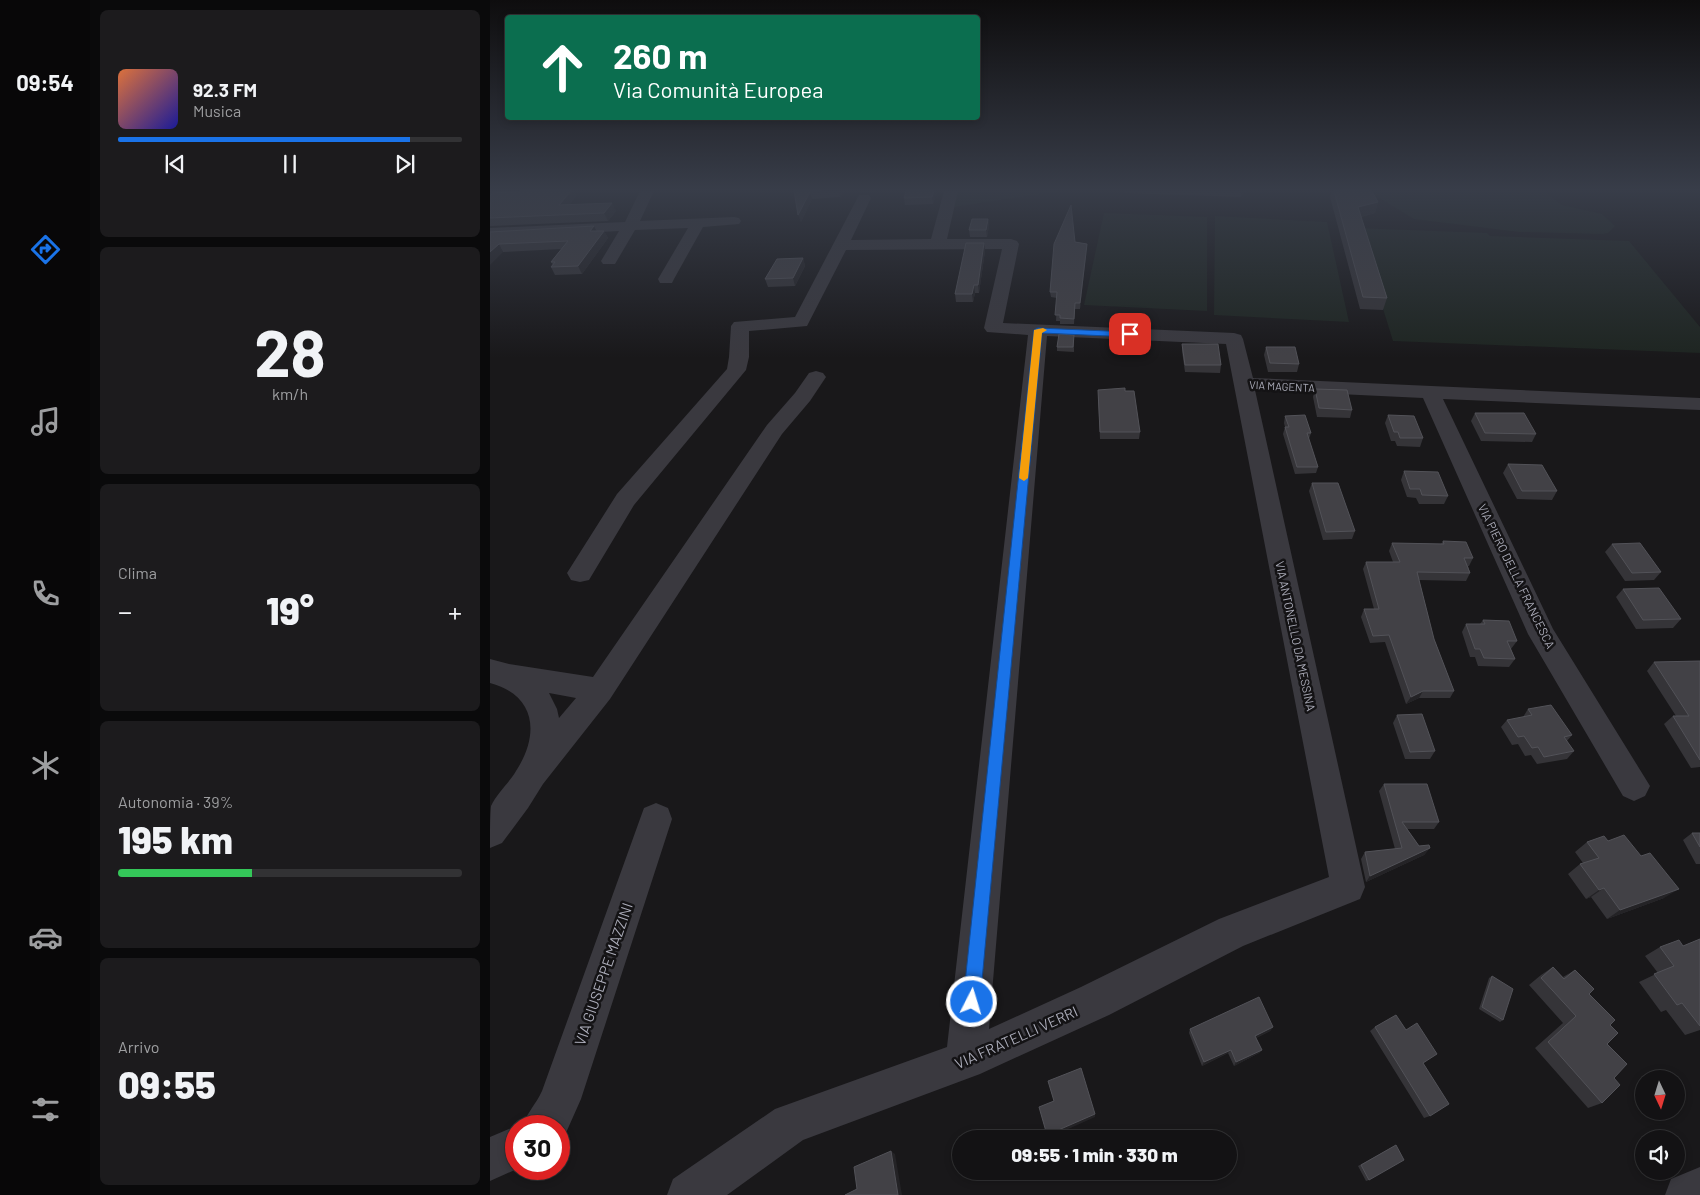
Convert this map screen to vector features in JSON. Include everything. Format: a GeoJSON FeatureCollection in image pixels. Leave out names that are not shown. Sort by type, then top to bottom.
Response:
{"type":"FeatureCollection","features":[{"type":"Feature","properties":{"kind":"street"},"geometry":{"type":"LineString","coordinates":[[609,261],[618,247]]}},
{"type":"Feature","properties":{"kind":"street"},"geometry":{"type":"LineString","coordinates":[[666,280],[685,247]]}},
{"type":"Feature","properties":{"kind":"street"},"geometry":{"type":"LineString","coordinates":[[580,573],[625,500],[736,370],[739,357],[740,326],[801,322],[840,247]]}},
{"type":"Feature","properties":{"kind":"street","name":"VIA MAGENTA"},"geometry":{"type":"LineString","coordinates":[[1010,247],[993,328],[1234,339],[1244,384],[1435,403],[1700,404]]}},
{"type":"Feature","properties":{"kind":"street"},"geometry":{"type":"LineString","coordinates":[[966,1060],[1038,330]]}},
{"type":"Feature","properties":{"kind":"street"},"geometry":{"type":"LineString","coordinates":[[490,832],[531,775],[600,690],[774,430],[803,397],[816,377]]}},
{"type":"Feature","properties":{"kind":"street","name":"VIA ANTONELLO DA MESSINA"},"geometry":{"type":"LineString","coordinates":[[1244,384],[1348,887]]}},
{"type":"Feature","properties":{"kind":"street","name":"VIA PIERO DELLA FRANCESCA"},"geometry":{"type":"LineString","coordinates":[[1435,403],[1542,634],[1634,786]]}},
{"type":"Feature","properties":{"kind":"street"},"geometry":{"type":"LineString","coordinates":[[495,672],[600,690]]}},
{"type":"Feature","properties":{"kind":"street"},"geometry":{"type":"LineString","coordinates":[[495,672],[522,681],[538,696],[544,709],[544,728],[540,751],[531,775]]}},
{"type":"Feature","properties":{"kind":"street","name":"VIA GIUSEPPE MAZZINI"},"geometry":{"type":"LineString","coordinates":[[552,1115],[560,1099],[656,818]]}},
{"type":"Feature","properties":{"kind":"street","name":"VIA FRATELLI VERRI"},"geometry":{"type":"LineString","coordinates":[[689,1195],[790,1124],[966,1060],[1096,1001],[1232,932],[1348,887]]}},
{"type":"Feature","properties":{"kind":"street"},"geometry":{"type":"LineString","coordinates":[[490,1158],[505,1152]]}},
{"type":"Feature","properties":{"kind":"street"},"geometry":{"type":"LineString","coordinates":[[1687,1195],[1700,1189]]}},
{"type":"Feature","properties":{"kind":"shaded area"},"geometry":{"type":"Polygon","coordinates":[[[1097,247],[1207,247],[1207,311],[1084,305],[1097,247]]]}},
{"type":"Feature","properties":{"kind":"shaded area"},"geometry":{"type":"Polygon","coordinates":[[[1215,247],[1332,247],[1349,322],[1214,315],[1215,247]]]}},
{"type":"Feature","properties":{"kind":"shaded area"},"geometry":{"type":"Polygon","coordinates":[[[1364,247],[1634,247],[1700,327],[1700,353],[1393,341],[1364,247]]]}},
{"type":"Feature","properties":{"kind":"building"},"geometry":{"type":"Polygon","coordinates":[[[563,247],[592,247],[578,266],[551,267],[555,262],[551,262],[563,247]]]}},
{"type":"Feature","properties":{"kind":"building"},"geometry":{"type":"Polygon","coordinates":[[[965,247],[983,247],[978,285],[974,285],[972,294],[955,294],[965,247]]]}},
{"type":"Feature","properties":{"kind":"building"},"geometry":{"type":"Polygon","coordinates":[[[1054,247],[1087,247],[1080,303],[1075,303],[1074,319],[1060,318],[1060,315],[1055,315],[1057,292],[1050,292],[1054,247]]]}},
{"type":"Feature","properties":{"kind":"building"},"geometry":{"type":"Polygon","coordinates":[[[1349,247],[1371,247],[1387,298],[1363,297],[1349,247]]]}},
{"type":"Feature","properties":{"kind":"building"},"geometry":{"type":"Polygon","coordinates":[[[803,258],[793,278],[765,279],[777,259],[803,258]]]}},
{"type":"Feature","properties":{"kind":"building"},"geometry":{"type":"Polygon","coordinates":[[[1059,334],[1074,335],[1073,347],[1057,347],[1059,334]]]}},
{"type":"Feature","properties":{"kind":"building"},"geometry":{"type":"Polygon","coordinates":[[[1182,344],[1218,344],[1221,365],[1185,365],[1182,344]]]}},
{"type":"Feature","properties":{"kind":"building"},"geometry":{"type":"Polygon","coordinates":[[[1266,347],[1295,347],[1299,364],[1270,363],[1266,347]]]}},
{"type":"Feature","properties":{"kind":"building"},"geometry":{"type":"Polygon","coordinates":[[[1125,388],[1125,391],[1134,391],[1140,432],[1100,432],[1098,390],[1125,388]]]}},
{"type":"Feature","properties":{"kind":"building"},"geometry":{"type":"Polygon","coordinates":[[[1315,389],[1347,390],[1352,410],[1319,408],[1315,389]]]}},
{"type":"Feature","properties":{"kind":"building"},"geometry":{"type":"Polygon","coordinates":[[[1475,413],[1524,413],[1536,434],[1485,433],[1475,413]]]}},
{"type":"Feature","properties":{"kind":"building"},"geometry":{"type":"Polygon","coordinates":[[[1305,415],[1311,433],[1307,433],[1318,467],[1297,467],[1285,427],[1289,427],[1285,416],[1305,415]]]}},
{"type":"Feature","properties":{"kind":"building"},"geometry":{"type":"Polygon","coordinates":[[[1388,415],[1414,416],[1423,438],[1400,438],[1398,432],[1394,432],[1388,415]]]}},
{"type":"Feature","properties":{"kind":"building"},"geometry":{"type":"Polygon","coordinates":[[[1508,464],[1542,465],[1557,491],[1522,491],[1508,464]]]}},
{"type":"Feature","properties":{"kind":"building"},"geometry":{"type":"Polygon","coordinates":[[[1404,471],[1438,472],[1448,496],[1422,495],[1420,489],[1410,489],[1404,471]]]}},
{"type":"Feature","properties":{"kind":"building"},"geometry":{"type":"Polygon","coordinates":[[[1312,483],[1338,483],[1355,531],[1326,532],[1312,483]]]}},
{"type":"Feature","properties":{"kind":"building"},"geometry":{"type":"Polygon","coordinates":[[[1443,541],[1466,542],[1473,558],[1464,558],[1470,573],[1417,572],[1434,639],[1454,691],[1423,691],[1411,697],[1389,635],[1373,636],[1364,609],[1379,609],[1366,562],[1400,562],[1392,543],[1444,544],[1443,541]]]}},
{"type":"Feature","properties":{"kind":"building"},"geometry":{"type":"Polygon","coordinates":[[[1640,543],[1661,572],[1632,573],[1612,544],[1640,543]]]}},
{"type":"Feature","properties":{"kind":"building"},"geometry":{"type":"Polygon","coordinates":[[[1659,588],[1681,619],[1643,620],[1623,589],[1659,588]]]}},
{"type":"Feature","properties":{"kind":"building"},"geometry":{"type":"Polygon","coordinates":[[[1483,620],[1509,621],[1517,641],[1507,641],[1515,659],[1484,658],[1480,649],[1475,649],[1466,624],[1485,624],[1483,620]]]}},
{"type":"Feature","properties":{"kind":"building"},"geometry":{"type":"Polygon","coordinates":[[[1700,661],[1700,760],[1673,716],[1689,716],[1654,662],[1700,661]]]}},
{"type":"Feature","properties":{"kind":"building"},"geometry":{"type":"Polygon","coordinates":[[[1551,705],[1572,735],[1564,737],[1574,751],[1544,757],[1538,747],[1532,748],[1524,736],[1518,737],[1507,720],[1532,715],[1528,709],[1551,705]]]}},
{"type":"Feature","properties":{"kind":"building"},"geometry":{"type":"Polygon","coordinates":[[[1422,714],[1435,751],[1410,752],[1397,715],[1422,714]]]}},
{"type":"Feature","properties":{"kind":"building"},"geometry":{"type":"Polygon","coordinates":[[[1384,784],[1427,784],[1439,822],[1402,822],[1419,846],[1429,845],[1430,848],[1370,876],[1365,852],[1402,848],[1384,784]]]}},
{"type":"Feature","properties":{"kind":"building"},"geometry":{"type":"Polygon","coordinates":[[[1692,833],[1700,833],[1700,847],[1692,833]]]}},
{"type":"Feature","properties":{"kind":"building"},"geometry":{"type":"Polygon","coordinates":[[[1624,835],[1641,856],[1650,853],[1679,889],[1620,910],[1604,888],[1599,890],[1580,864],[1599,858],[1587,842],[1604,836],[1608,841],[1624,835]]]}},
{"type":"Feature","properties":{"kind":"building"},"geometry":{"type":"Polygon","coordinates":[[[1700,939],[1700,1026],[1682,1003],[1677,1005],[1654,974],[1674,966],[1660,947],[1679,940],[1683,946],[1700,939]]]}},
{"type":"Feature","properties":{"kind":"building"},"geometry":{"type":"Polygon","coordinates":[[[1553,967],[1564,979],[1575,970],[1594,989],[1589,994],[1615,1020],[1610,1025],[1618,1033],[1607,1044],[1627,1064],[1614,1078],[1620,1085],[1602,1103],[1548,1042],[1576,1016],[1541,978],[1553,967]]]}},
{"type":"Feature","properties":{"kind":"building"},"geometry":{"type":"Polygon","coordinates":[[[1492,976],[1513,989],[1503,1020],[1482,1007],[1492,976]]]}},
{"type":"Feature","properties":{"kind":"building"},"geometry":{"type":"Polygon","coordinates":[[[1259,997],[1273,1027],[1255,1036],[1262,1050],[1236,1062],[1231,1050],[1204,1062],[1190,1029],[1259,997]]]}},
{"type":"Feature","properties":{"kind":"building"},"geometry":{"type":"Polygon","coordinates":[[[1396,1015],[1406,1030],[1417,1023],[1437,1054],[1423,1063],[1449,1104],[1430,1116],[1375,1027],[1396,1015]]]}},
{"type":"Feature","properties":{"kind":"building"},"geometry":{"type":"Polygon","coordinates":[[[1081,1068],[1095,1114],[1058,1130],[1046,1130],[1039,1107],[1054,1101],[1048,1081],[1081,1068]]]}},
{"type":"Feature","properties":{"kind":"building"},"geometry":{"type":"Polygon","coordinates":[[[1396,1145],[1404,1160],[1369,1180],[1361,1165],[1396,1145]]]}},
{"type":"Feature","properties":{"kind":"building"},"geometry":{"type":"Polygon","coordinates":[[[891,1151],[898,1195],[845,1195],[857,1189],[854,1167],[891,1151]]]}},
{"type":"Feature","properties":{"kind":"slow traffic"},"geometry":{"type":"LineString","coordinates":[[1024,478],[1038,330],[1043,330]]}},
{"type":"Feature","properties":{"kind":"route"},"geometry":{"type":"LineString","coordinates":[[972,1002],[1038,330],[1130,334]]}}]}
